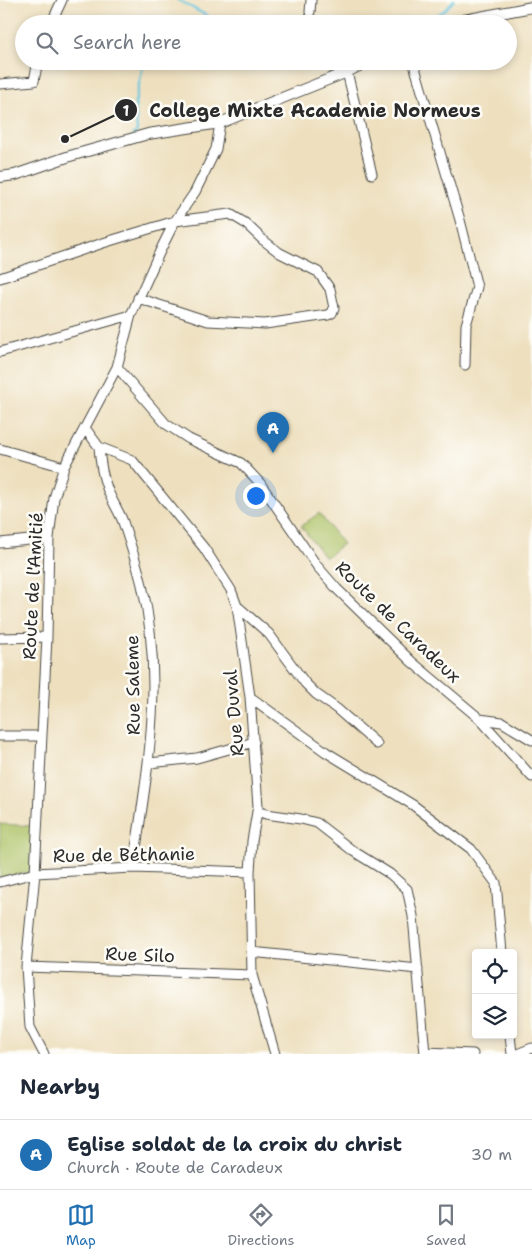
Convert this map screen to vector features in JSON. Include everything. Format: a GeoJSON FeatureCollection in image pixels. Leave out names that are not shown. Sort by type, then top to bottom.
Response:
{"type":"FeatureCollection","features":[{"type":"Feature","properties":{"kind":"street"},"geometry":{"type":"LineString","coordinates":[[55,15],[62,0]]}},
{"type":"Feature","properties":{"kind":"street"},"geometry":{"type":"LineString","coordinates":[[310,12],[312,0]]}},
{"type":"Feature","properties":{"kind":"street"},"geometry":{"type":"LineString","coordinates":[[490,15],[532,7]]}},
{"type":"Feature","properties":{"kind":"street"},"geometry":{"type":"LineString","coordinates":[[0,84],[34,81],[36,70]]}},
{"type":"Feature","properties":{"kind":"street"},"geometry":{"type":"LineString","coordinates":[[0,177],[148,134],[220,122],[351,70]]}},
{"type":"Feature","properties":{"kind":"street"},"geometry":{"type":"LineString","coordinates":[[416,70],[460,220],[477,287],[466,325],[466,365]]}},
{"type":"Feature","properties":{"kind":"street"},"geometry":{"type":"LineString","coordinates":[[347,72],[372,174]]}},
{"type":"Feature","properties":{"kind":"street","name":"Route de l'Amitié"},"geometry":{"type":"LineString","coordinates":[[44,1054],[30,1027],[26,967],[35,873],[47,637],[49,538],[54,498],[64,467],[118,367],[131,315],[138,298],[175,221],[195,192],[216,149],[220,122]]}},
{"type":"Feature","properties":{"kind":"street"},"geometry":{"type":"LineString","coordinates":[[0,278],[175,221],[230,214],[245,223],[280,253],[318,272],[330,289],[334,308],[328,316],[265,324],[208,321],[138,298]]}},
{"type":"Feature","properties":{"kind":"street"},"geometry":{"type":"LineString","coordinates":[[0,352],[131,315]]}},
{"type":"Feature","properties":{"kind":"street","name":"Route de Caradeux"},"geometry":{"type":"LineString","coordinates":[[118,367],[166,424],[188,439],[241,463],[260,483],[317,566],[337,589],[412,662],[480,719],[532,777]]}},
{"type":"Feature","properties":{"kind":"street"},"geometry":{"type":"LineString","coordinates":[[85,428],[99,447]]}},
{"type":"Feature","properties":{"kind":"street","name":"Rue Duval"},"geometry":{"type":"LineString","coordinates":[[99,447],[132,460],[204,548],[231,590],[237,606],[250,697],[258,806],[252,841],[250,872],[252,975],[275,1054]]}},
{"type":"Feature","properties":{"kind":"street","name":"Rue Saleme"},"geometry":{"type":"LineString","coordinates":[[99,447],[100,464],[107,489],[123,521],[142,585],[153,648],[153,708],[149,763],[133,868]]}},
{"type":"Feature","properties":{"kind":"street"},"geometry":{"type":"LineString","coordinates":[[0,449],[64,467]]}},
{"type":"Feature","properties":{"kind":"street"},"geometry":{"type":"LineString","coordinates":[[0,543],[49,538]]}},
{"type":"Feature","properties":{"kind":"street"},"geometry":{"type":"LineString","coordinates":[[237,606],[258,622],[305,683],[316,694],[337,709],[377,744]]}},
{"type":"Feature","properties":{"kind":"street"},"geometry":{"type":"LineString","coordinates":[[0,638],[47,637]]}},
{"type":"Feature","properties":{"kind":"street"},"geometry":{"type":"LineString","coordinates":[[250,697],[326,752],[413,805],[471,849],[496,883],[502,949]]}},
{"type":"Feature","properties":{"kind":"street"},"geometry":{"type":"LineString","coordinates":[[480,719],[502,722],[532,740]]}},
{"type":"Feature","properties":{"kind":"street"},"geometry":{"type":"LineString","coordinates":[[0,736],[42,736]]}},
{"type":"Feature","properties":{"kind":"street"},"geometry":{"type":"LineString","coordinates":[[149,763],[197,758],[254,742]]}},
{"type":"Feature","properties":{"kind":"street"},"geometry":{"type":"LineString","coordinates":[[256,811],[317,823],[353,851],[390,874],[406,889],[414,916],[425,1053],[473,1054]]}},
{"type":"Feature","properties":{"kind":"street","name":"Rue de Béthanie"},"geometry":{"type":"LineString","coordinates":[[0,882],[35,873],[133,868],[250,872]]}},
{"type":"Feature","properties":{"kind":"street"},"geometry":{"type":"LineString","coordinates":[[251,952],[418,969]]}},
{"type":"Feature","properties":{"kind":"street","name":"Rue Silo"},"geometry":{"type":"LineString","coordinates":[[26,967],[252,975]]}},
{"type":"Feature","properties":{"kind":"street"},"geometry":{"type":"LineString","coordinates":[[510,1039],[512,1054]]}},
{"type":"Feature","properties":{"kind":"street"},"geometry":{"type":"LineString","coordinates":[[517,1054],[532,1048]]}},
{"type":"Feature","properties":{"kind":"green space"},"geometry":{"type":"Polygon","coordinates":[[[319,513],[343,544],[325,558],[301,526],[319,513]]]}},
{"type":"Feature","properties":{"kind":"green space"},"geometry":{"type":"Polygon","coordinates":[[[0,824],[34,826],[30,872],[0,878],[0,824]]]}},
{"type":"Feature","properties":{"kind":"waterway"},"geometry":{"type":"LineString","coordinates":[[178,0],[206,15]]}},
{"type":"Feature","properties":{"kind":"waterway"},"geometry":{"type":"LineString","coordinates":[[438,15],[454,0]]}},
{"type":"Feature","properties":{"kind":"waterway"},"geometry":{"type":"LineString","coordinates":[[133,135],[137,131],[135,103],[142,70]]}},
{"type":"Feature","properties":{"kind":"place","name":"College Mixte Academie Normeus"},"geometry":{"type":"Point","coordinates":[65,139]}},
{"type":"Feature","properties":{"kind":"place","name":"Eglise soldat de la croix du christ"},"geometry":{"type":"Point","coordinates":[273,453]}}]}
